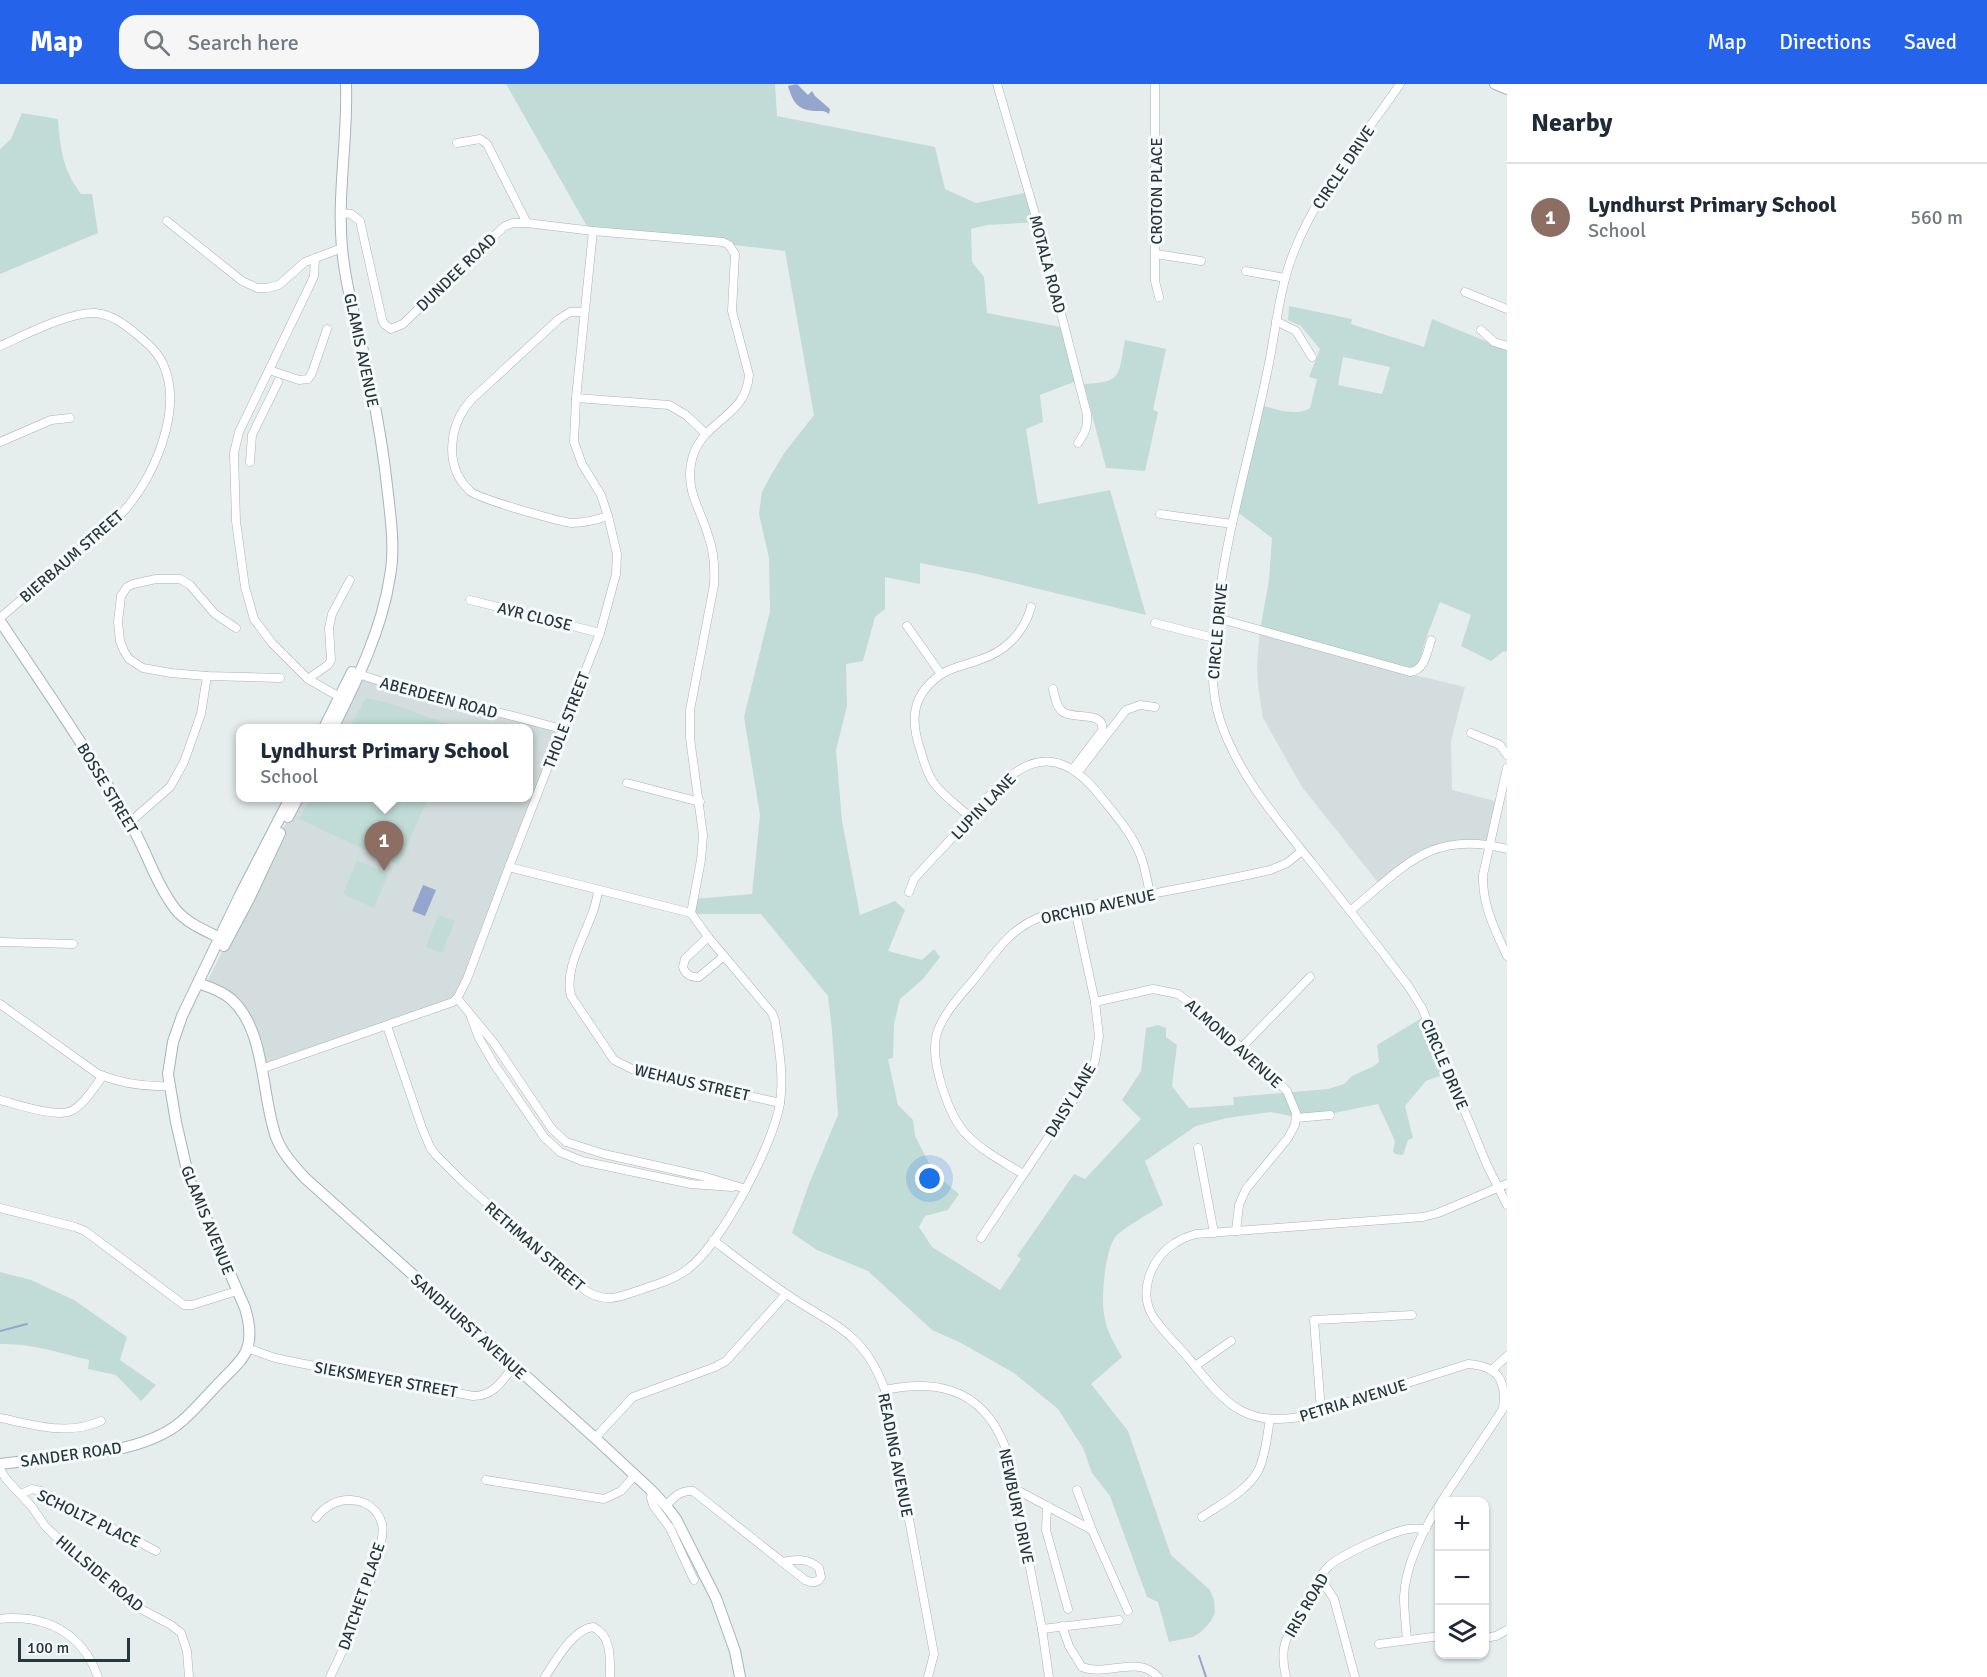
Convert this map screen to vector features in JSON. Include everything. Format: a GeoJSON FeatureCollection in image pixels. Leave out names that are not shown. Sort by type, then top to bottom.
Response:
{"type":"FeatureCollection","features":[{"type":"Feature","properties":{"kind":"main road"},"geometry":{"type":"LineString","coordinates":[[1495,84],[1507,89]]}},
{"type":"Feature","properties":{"kind":"main road","name":"GLAMIS AVENUE"},"geometry":{"type":"LineString","coordinates":[[335,724],[343,699],[370,648],[381,617],[390,576],[392,549],[386,474],[370,382],[348,286],[342,248],[340,213],[347,87]]}},
{"type":"Feature","properties":{"kind":"main road","name":"BOSSE STREET"},"geometry":{"type":"LineString","coordinates":[[0,620],[130,822],[160,883],[177,910],[190,922],[223,939]]}},
{"type":"Feature","properties":{"kind":"main road","name":"GLAMIS AVENUE"},"geometry":{"type":"LineString","coordinates":[[327,724],[343,699]]}},
{"type":"Feature","properties":{"kind":"main road","name":"GLAMIS AVENUE"},"geometry":{"type":"LineString","coordinates":[[248,1348],[249,1321],[189,1179],[168,1074],[172,1054],[201,985],[271,843],[288,802]]}},
{"type":"Feature","properties":{"kind":"main road","name":"GLAMIS AVENUE"},"geometry":{"type":"LineString","coordinates":[[271,843],[296,802]]}},
{"type":"Feature","properties":{"kind":"main road","name":"SANDHURST AVENUE"},"geometry":{"type":"LineString","coordinates":[[201,985],[229,997],[238,1007],[252,1032],[276,1137],[287,1158],[299,1172],[416,1280],[595,1438],[666,1506],[676,1519],[717,1598],[735,1651],[740,1677]]}},
{"type":"Feature","properties":{"kind":"main road","name":"SANDER ROAD"},"geometry":{"type":"LineString","coordinates":[[0,1464],[114,1450],[133,1446],[160,1435],[173,1428],[193,1411],[235,1367],[248,1348]]}},
{"type":"Feature","properties":{"kind":"street","name":"MOTALA ROAD"},"geometry":{"type":"LineString","coordinates":[[998,84],[1047,255],[1087,414],[1086,432],[1078,443]]}},
{"type":"Feature","properties":{"kind":"street","name":"CROTON PLACE"},"geometry":{"type":"LineString","coordinates":[[1155,84],[1155,281],[1159,297]]}},
{"type":"Feature","properties":{"kind":"street","name":"CIRCLE DRIVE"},"geometry":{"type":"LineString","coordinates":[[1400,84],[1322,194],[1293,254],[1285,278],[1269,367],[1232,524],[1219,591],[1212,684],[1224,730],[1253,787],[1409,987],[1422,1008],[1498,1189],[1507,1205]]}},
{"type":"Feature","properties":{"kind":"street"},"geometry":{"type":"LineString","coordinates":[[457,143],[480,139],[487,144],[527,223]]}},
{"type":"Feature","properties":{"kind":"street","name":"DUNDEE ROAD"},"geometry":{"type":"LineString","coordinates":[[340,213],[351,214],[360,221],[382,319],[384,324],[391,328],[403,324],[499,231],[510,224],[527,223],[723,242],[734,251],[732,311],[749,375],[748,385],[741,402],[705,433]]}},
{"type":"Feature","properties":{"kind":"street"},"geometry":{"type":"LineString","coordinates":[[167,221],[250,286],[267,288],[279,285],[305,262],[342,248]]}},
{"type":"Feature","properties":{"kind":"street","name":"THOLE STREET"},"geometry":{"type":"LineString","coordinates":[[457,998],[467,979],[600,633],[618,564],[601,495],[575,448],[576,398],[592,231]]}},
{"type":"Feature","properties":{"kind":"street"},"geometry":{"type":"LineString","coordinates":[[1156,254],[1201,261]]}},
{"type":"Feature","properties":{"kind":"street"},"geometry":{"type":"LineString","coordinates":[[315,258],[314,276],[239,432],[234,464],[236,521],[245,587],[254,619],[272,643],[308,679],[343,699]]}},
{"type":"Feature","properties":{"kind":"street"},"geometry":{"type":"LineString","coordinates":[[1246,271],[1285,278]]}},
{"type":"Feature","properties":{"kind":"street"},"geometry":{"type":"LineString","coordinates":[[1465,292],[1507,309]]}},
{"type":"Feature","properties":{"kind":"street"},"geometry":{"type":"LineString","coordinates":[[584,312],[570,312],[559,319],[472,399],[460,413],[451,442],[456,469],[465,486],[477,496],[570,523],[590,522],[608,516]]}},
{"type":"Feature","properties":{"kind":"street","name":"BIERBAUM STREET"},"geometry":{"type":"LineString","coordinates":[[0,346],[71,317],[86,313],[102,314],[124,324],[159,357],[166,373],[169,404],[166,429],[159,451],[146,479],[130,504],[0,620]]}},
{"type":"Feature","properties":{"kind":"street"},"geometry":{"type":"LineString","coordinates":[[1276,321],[1296,331],[1312,357]]}},
{"type":"Feature","properties":{"kind":"street"},"geometry":{"type":"LineString","coordinates":[[269,370],[299,380],[308,379],[327,329]]}},
{"type":"Feature","properties":{"kind":"street"},"geometry":{"type":"LineString","coordinates":[[1480,330],[1494,342],[1507,346]]}},
{"type":"Feature","properties":{"kind":"street"},"geometry":{"type":"LineString","coordinates":[[250,462],[252,435],[278,382]]}},
{"type":"Feature","properties":{"kind":"street"},"geometry":{"type":"LineString","coordinates":[[509,867],[691,914],[701,860],[703,835],[690,738],[690,710],[714,585],[714,572],[710,539],[692,494],[690,479],[692,460],[705,433],[686,415],[669,405],[576,398]]}},
{"type":"Feature","properties":{"kind":"street"},"geometry":{"type":"LineString","coordinates":[[0,442],[51,420],[70,418]]}},
{"type":"Feature","properties":{"kind":"street"},"geometry":{"type":"LineString","coordinates":[[1160,514],[1232,524]]}},
{"type":"Feature","properties":{"kind":"street"},"geometry":{"type":"LineString","coordinates":[[236,628],[215,614],[190,585],[180,579],[156,579],[133,584],[122,592],[118,622],[120,641],[129,659],[143,668],[207,676],[280,678]]}},
{"type":"Feature","properties":{"kind":"street"},"geometry":{"type":"LineString","coordinates":[[308,679],[331,660],[329,628],[332,615],[350,580]]}},
{"type":"Feature","properties":{"kind":"street","name":"AYR CLOSE"},"geometry":{"type":"LineString","coordinates":[[470,600],[600,633]]}},
{"type":"Feature","properties":{"kind":"street"},"geometry":{"type":"LineString","coordinates":[[970,817],[934,783],[928,772],[915,736],[913,721],[919,696],[941,674],[981,660],[1005,647],[1028,620],[1031,607]]}},
{"type":"Feature","properties":{"kind":"street"},"geometry":{"type":"LineString","coordinates":[[1217,618],[1410,672],[1417,671],[1421,667],[1431,640]]}},
{"type":"Feature","properties":{"kind":"street"},"geometry":{"type":"LineString","coordinates":[[1155,623],[1214,638]]}},
{"type":"Feature","properties":{"kind":"street"},"geometry":{"type":"LineString","coordinates":[[907,626],[941,674]]}},
{"type":"Feature","properties":{"kind":"street","name":"ABERDEEN ROAD"},"geometry":{"type":"LineString","coordinates":[[355,673],[562,729]]}},
{"type":"Feature","properties":{"kind":"street"},"geometry":{"type":"LineString","coordinates":[[130,822],[170,787],[184,762],[201,714],[207,676]]}},
{"type":"Feature","properties":{"kind":"street"},"geometry":{"type":"LineString","coordinates":[[1053,689],[1061,711],[1067,714],[1094,717],[1100,721],[1102,726],[1102,732],[1076,771]]}},
{"type":"Feature","properties":{"kind":"street"},"geometry":{"type":"LineString","coordinates":[[1076,771],[1126,710],[1140,705],[1155,707]]}},
{"type":"Feature","properties":{"kind":"street"},"geometry":{"type":"LineString","coordinates":[[1471,733],[1500,745],[1507,755]]}},
{"type":"Feature","properties":{"kind":"street","name":"LUPIN LANE"},"geometry":{"type":"LineString","coordinates":[[909,892],[914,879],[970,817],[1001,783],[1021,768],[1045,761],[1059,762],[1076,771]]}},
{"type":"Feature","properties":{"kind":"street"},"geometry":{"type":"LineString","coordinates":[[1507,768],[1483,875],[1483,894],[1490,918],[1507,956]]}},
{"type":"Feature","properties":{"kind":"street"},"geometry":{"type":"LineString","coordinates":[[1076,771],[1098,793],[1129,833],[1143,861],[1150,894]]}},
{"type":"Feature","properties":{"kind":"street"},"geometry":{"type":"LineString","coordinates":[[627,783],[700,802]]}},
{"type":"Feature","properties":{"kind":"street"},"geometry":{"type":"LineString","coordinates":[[1350,911],[1413,860],[1431,850],[1460,843],[1490,844],[1507,849]]}},
{"type":"Feature","properties":{"kind":"street","name":"ORCHID AVENUE"},"geometry":{"type":"LineString","coordinates":[[1023,1174],[977,1144],[961,1128],[951,1110],[938,1072],[935,1042],[940,1025],[956,1002],[1010,935],[1040,918],[1075,909],[1270,870],[1287,863],[1302,851]]}},
{"type":"Feature","properties":{"kind":"street","name":"WEHAUS STREET"},"geometry":{"type":"LineString","coordinates":[[598,890],[596,904],[571,971],[569,987],[571,996],[614,1060],[632,1069],[780,1103]]}},
{"type":"Feature","properties":{"kind":"street","name":"DAISY LANE"},"geometry":{"type":"LineString","coordinates":[[981,1238],[1082,1087],[1095,1060],[1099,1036],[1095,1002],[1075,909]]}},
{"type":"Feature","properties":{"kind":"street","name":"RETHMAN STREET"},"geometry":{"type":"LineString","coordinates":[[387,1026],[422,1128],[436,1155],[464,1183],[586,1291],[599,1298],[615,1298],[669,1280],[690,1267],[714,1240],[746,1190],[770,1135],[780,1103],[781,1076],[774,1017],[708,938],[691,914]]}},
{"type":"Feature","properties":{"kind":"street"},"geometry":{"type":"LineString","coordinates":[[708,938],[685,959],[683,967],[686,973],[699,977],[724,956]]}},
{"type":"Feature","properties":{"kind":"street"},"geometry":{"type":"LineString","coordinates":[[0,942],[73,945]]}},
{"type":"Feature","properties":{"kind":"street"},"geometry":{"type":"LineString","coordinates":[[1241,1048],[1310,976]]}},
{"type":"Feature","properties":{"kind":"street","name":"ALMOND AVENUE"},"geometry":{"type":"LineString","coordinates":[[1095,1002],[1145,990],[1170,991],[1178,994],[1193,1004],[1287,1091],[1294,1106],[1296,1118]]}},
{"type":"Feature","properties":{"kind":"street"},"geometry":{"type":"LineString","coordinates":[[261,1069],[433,1010],[457,998],[494,1043],[561,1139],[604,1154],[706,1177],[746,1190]]}},
{"type":"Feature","properties":{"kind":"street"},"geometry":{"type":"LineString","coordinates":[[0,1004],[91,1070],[103,1076],[141,1084],[170,1086]]}},
{"type":"Feature","properties":{"kind":"street"},"geometry":{"type":"LineString","coordinates":[[470,1013],[479,1038],[494,1064],[544,1137],[560,1152],[582,1161],[691,1184],[734,1187]]}},
{"type":"Feature","properties":{"kind":"street"},"geometry":{"type":"LineString","coordinates":[[0,1100],[57,1113],[68,1113],[84,1100],[103,1076]]}},
{"type":"Feature","properties":{"kind":"street"},"geometry":{"type":"LineString","coordinates":[[1236,1231],[1239,1205],[1246,1189],[1288,1138],[1296,1118],[1330,1115]]}},
{"type":"Feature","properties":{"kind":"street"},"geometry":{"type":"LineString","coordinates":[[1198,1148],[1214,1233]]}},
{"type":"Feature","properties":{"kind":"street","name":"PETRIA AVENUE"},"geometry":{"type":"LineString","coordinates":[[1493,1369],[1468,1364],[1300,1417],[1270,1419],[1242,1411],[1219,1393],[1195,1366],[1154,1318],[1147,1295],[1148,1280],[1158,1257],[1175,1243],[1196,1234],[1423,1217],[1507,1184]]}},
{"type":"Feature","properties":{"kind":"street"},"geometry":{"type":"LineString","coordinates":[[0,1208],[85,1231],[184,1305],[192,1305],[237,1291]]}},
{"type":"Feature","properties":{"kind":"street","name":"READING AVENUE"},"geometry":{"type":"LineString","coordinates":[[714,1240],[786,1294],[848,1333],[869,1357],[885,1390],[934,1654],[928,1677]]}},
{"type":"Feature","properties":{"kind":"street"},"geometry":{"type":"LineString","coordinates":[[595,1438],[633,1397],[716,1367],[726,1361],[786,1294]]}},
{"type":"Feature","properties":{"kind":"street"},"geometry":{"type":"LineString","coordinates":[[1321,1411],[1314,1320],[1412,1315]]}},
{"type":"Feature","properties":{"kind":"street"},"geometry":{"type":"LineString","coordinates":[[1195,1366],[1231,1341]]}},
{"type":"Feature","properties":{"kind":"street","name":"SIEKSMEYER STREET"},"geometry":{"type":"LineString","coordinates":[[248,1348],[275,1358],[473,1396],[481,1396],[492,1391],[514,1366]]}},
{"type":"Feature","properties":{"kind":"street"},"geometry":{"type":"LineString","coordinates":[[1444,1497],[1503,1409],[1505,1401],[1503,1384],[1493,1369],[1507,1356]]}},
{"type":"Feature","properties":{"kind":"street","name":"NEWBURY DRIVE"},"geometry":{"type":"LineString","coordinates":[[885,1390],[914,1384],[932,1385],[955,1391],[986,1413],[1000,1432],[1008,1455],[1015,1489],[1049,1677]]}},
{"type":"Feature","properties":{"kind":"street"},"geometry":{"type":"LineString","coordinates":[[0,1418],[68,1430],[84,1428],[101,1421]]}},
{"type":"Feature","properties":{"kind":"street"},"geometry":{"type":"LineString","coordinates":[[1203,1517],[1256,1476],[1263,1456],[1270,1419]]}},
{"type":"Feature","properties":{"kind":"street","name":"HILLSIDE ROAD"},"geometry":{"type":"LineString","coordinates":[[0,1468],[6,1479],[21,1494],[45,1526],[65,1545],[141,1609],[181,1633],[187,1651],[189,1677]]}},
{"type":"Feature","properties":{"kind":"street"},"geometry":{"type":"LineString","coordinates":[[486,1480],[604,1499],[617,1494],[635,1475]]}},
{"type":"Feature","properties":{"kind":"street","name":"SCHOLTZ PLACE"},"geometry":{"type":"LineString","coordinates":[[21,1494],[32,1489],[41,1491],[156,1551]]}},
{"type":"Feature","properties":{"kind":"street"},"geometry":{"type":"LineString","coordinates":[[1015,1489],[1092,1530]]}},
{"type":"Feature","properties":{"kind":"street"},"geometry":{"type":"LineString","coordinates":[[1077,1490],[1128,1611]]}},
{"type":"Feature","properties":{"kind":"street"},"geometry":{"type":"LineString","coordinates":[[652,1491],[651,1501],[670,1528],[694,1580]]}},
{"type":"Feature","properties":{"kind":"street"},"geometry":{"type":"LineString","coordinates":[[666,1506],[678,1494],[693,1491],[782,1562],[810,1582],[817,1582],[821,1577],[819,1569],[809,1562],[800,1559],[782,1562]]}},
{"type":"Feature","properties":{"kind":"street","name":"DATCHET PLACE"},"geometry":{"type":"LineString","coordinates":[[316,1518],[326,1507],[350,1500],[371,1506],[382,1526],[379,1556],[330,1677]]}},
{"type":"Feature","properties":{"kind":"street"},"geometry":{"type":"LineString","coordinates":[[1047,1506],[1046,1530],[1068,1609]]}},
{"type":"Feature","properties":{"kind":"street"},"geometry":{"type":"LineString","coordinates":[[1407,1640],[1404,1595],[1409,1569],[1435,1512]]}},
{"type":"Feature","properties":{"kind":"street","name":"IRIS ROAD"},"geometry":{"type":"LineString","coordinates":[[1286,1677],[1282,1655],[1286,1640],[1313,1587],[1329,1566],[1345,1556],[1407,1529],[1426,1529]]}},
{"type":"Feature","properties":{"kind":"street"},"geometry":{"type":"LineString","coordinates":[[1320,1578],[1334,1599],[1355,1677]]}},
{"type":"Feature","properties":{"kind":"street"},"geometry":{"type":"LineString","coordinates":[[0,1619],[18,1618],[56,1626],[81,1645],[98,1677]]}},
{"type":"Feature","properties":{"kind":"street"},"geometry":{"type":"LineString","coordinates":[[1042,1629],[1119,1620]]}},
{"type":"Feature","properties":{"kind":"street"},"geometry":{"type":"LineString","coordinates":[[1062,1626],[1069,1646],[1082,1667],[1087,1670],[1138,1666],[1152,1670],[1158,1677]]}},
{"type":"Feature","properties":{"kind":"street"},"geometry":{"type":"LineString","coordinates":[[545,1677],[566,1646],[583,1630],[593,1627],[601,1633],[608,1645],[609,1677]]}},
{"type":"Feature","properties":{"kind":"street"},"geometry":{"type":"LineString","coordinates":[[1489,1637],[1507,1630]]}},
{"type":"Feature","properties":{"kind":"street"},"geometry":{"type":"LineString","coordinates":[[1379,1644],[1435,1637]]}},
{"type":"Feature","properties":{"kind":"shaded area"},"geometry":{"type":"Polygon","coordinates":[[[1260,630],[1394,670],[1465,687],[1451,741],[1452,790],[1499,802],[1489,846],[1473,843],[1431,849],[1380,885],[1302,787],[1263,718],[1257,664],[1260,630]]]}},
{"type":"Feature","properties":{"kind":"shaded area"},"geometry":{"type":"Polygon","coordinates":[[[359,674],[562,729],[457,998],[267,1068],[239,1007],[205,986],[296,802],[533,802],[533,724],[335,724],[359,674]]]}},
{"type":"Feature","properties":{"kind":"green space"},"geometry":{"type":"Polygon","coordinates":[[[506,84],[775,84],[777,116],[935,147],[945,189],[976,203],[1029,192],[1038,222],[987,225],[971,229],[972,262],[984,277],[987,313],[1066,328],[1079,380],[1040,395],[1043,422],[1026,429],[1038,504],[1110,490],[1146,615],[977,574],[920,563],[920,584],[885,577],[885,609],[875,617],[863,661],[846,664],[847,706],[836,750],[842,821],[860,915],[895,901],[905,910],[888,951],[922,960],[934,949],[940,957],[923,979],[900,999],[894,1024],[893,1058],[888,1059],[898,1105],[913,1120],[915,1136],[934,1173],[959,1194],[948,1210],[925,1216],[919,1227],[932,1247],[1000,1290],[1021,1259],[1017,1256],[1074,1174],[1085,1179],[1141,1119],[1122,1100],[1141,1071],[1146,1028],[1158,1025],[1166,1028],[1166,1037],[1177,1045],[1172,1086],[1189,1108],[1234,1105],[1233,1097],[1328,1089],[1344,1084],[1352,1076],[1379,1062],[1377,1045],[1425,1016],[1449,1073],[1426,1081],[1405,1106],[1413,1138],[1408,1140],[1403,1155],[1395,1154],[1393,1151],[1395,1141],[1378,1104],[1329,1114],[1295,1117],[1271,1112],[1227,1118],[1196,1126],[1145,1161],[1163,1205],[1124,1229],[1112,1242],[1105,1274],[1103,1306],[1108,1331],[1122,1357],[1091,1384],[1128,1431],[1171,1555],[1210,1590],[1215,1613],[1201,1632],[1193,1637],[1169,1642],[1158,1602],[1147,1597],[1110,1496],[1092,1473],[1083,1448],[1058,1409],[1014,1373],[961,1343],[932,1330],[868,1271],[817,1250],[792,1233],[809,1184],[838,1115],[828,996],[761,914],[691,914],[693,899],[752,894],[760,815],[744,717],[770,611],[769,558],[759,514],[762,492],[771,475],[785,452],[814,415],[785,251],[588,228],[506,84]]]}},
{"type":"Feature","properties":{"kind":"green space"},"geometry":{"type":"Polygon","coordinates":[[[22,113],[58,119],[61,150],[66,168],[81,194],[92,194],[98,233],[0,274],[0,149],[11,139],[22,113]]]}},
{"type":"Feature","properties":{"kind":"green space"},"geometry":{"type":"Polygon","coordinates":[[[1289,306],[1352,319],[1351,324],[1424,347],[1432,319],[1507,350],[1507,652],[1504,651],[1491,661],[1461,646],[1471,615],[1440,602],[1426,638],[1416,675],[1260,630],[1269,580],[1272,538],[1236,511],[1260,405],[1292,412],[1310,408],[1317,379],[1309,377],[1320,349],[1301,326],[1288,320],[1289,306]],[[1343,357],[1338,385],[1382,394],[1390,367],[1343,357]]]}},
{"type":"Feature","properties":{"kind":"green space"},"geometry":{"type":"Polygon","coordinates":[[[1125,340],[1166,349],[1153,410],[1158,412],[1145,471],[1106,468],[1084,384],[1106,381],[1116,375],[1125,340]]]}},
{"type":"Feature","properties":{"kind":"green space"},"geometry":{"type":"Polygon","coordinates":[[[366,698],[389,703],[448,724],[351,724],[366,698]]]}},
{"type":"Feature","properties":{"kind":"green space"},"geometry":{"type":"Polygon","coordinates":[[[309,802],[426,802],[398,865],[299,819],[309,802]]]}},
{"type":"Feature","properties":{"kind":"green space"},"geometry":{"type":"Polygon","coordinates":[[[357,860],[388,874],[374,908],[343,894],[357,860]]]}},
{"type":"Feature","properties":{"kind":"green space"},"geometry":{"type":"Polygon","coordinates":[[[438,915],[455,921],[442,953],[426,947],[438,915]]]}},
{"type":"Feature","properties":{"kind":"green space"},"geometry":{"type":"Polygon","coordinates":[[[0,1272],[31,1280],[74,1300],[127,1337],[120,1360],[156,1385],[141,1401],[116,1375],[88,1369],[89,1360],[34,1347],[0,1344],[0,1272]]]}},
{"type":"Feature","properties":{"kind":"water"},"geometry":{"type":"Polygon","coordinates":[[[797,84],[808,95],[812,91],[830,109],[829,114],[800,107],[792,97],[788,86],[797,84]]]}},
{"type":"Feature","properties":{"kind":"water"},"geometry":{"type":"Polygon","coordinates":[[[423,885],[436,890],[425,916],[412,911],[423,885]]]}},
{"type":"Feature","properties":{"kind":"waterway"},"geometry":{"type":"LineString","coordinates":[[0,1331],[27,1324]]}},
{"type":"Feature","properties":{"kind":"waterway"},"geometry":{"type":"LineString","coordinates":[[1199,1656],[1206,1677]]}},
{"type":"Feature","properties":{"kind":"place","name":"Lyndhurst Primary School"},"geometry":{"type":"Point","coordinates":[384,871]}}]}
